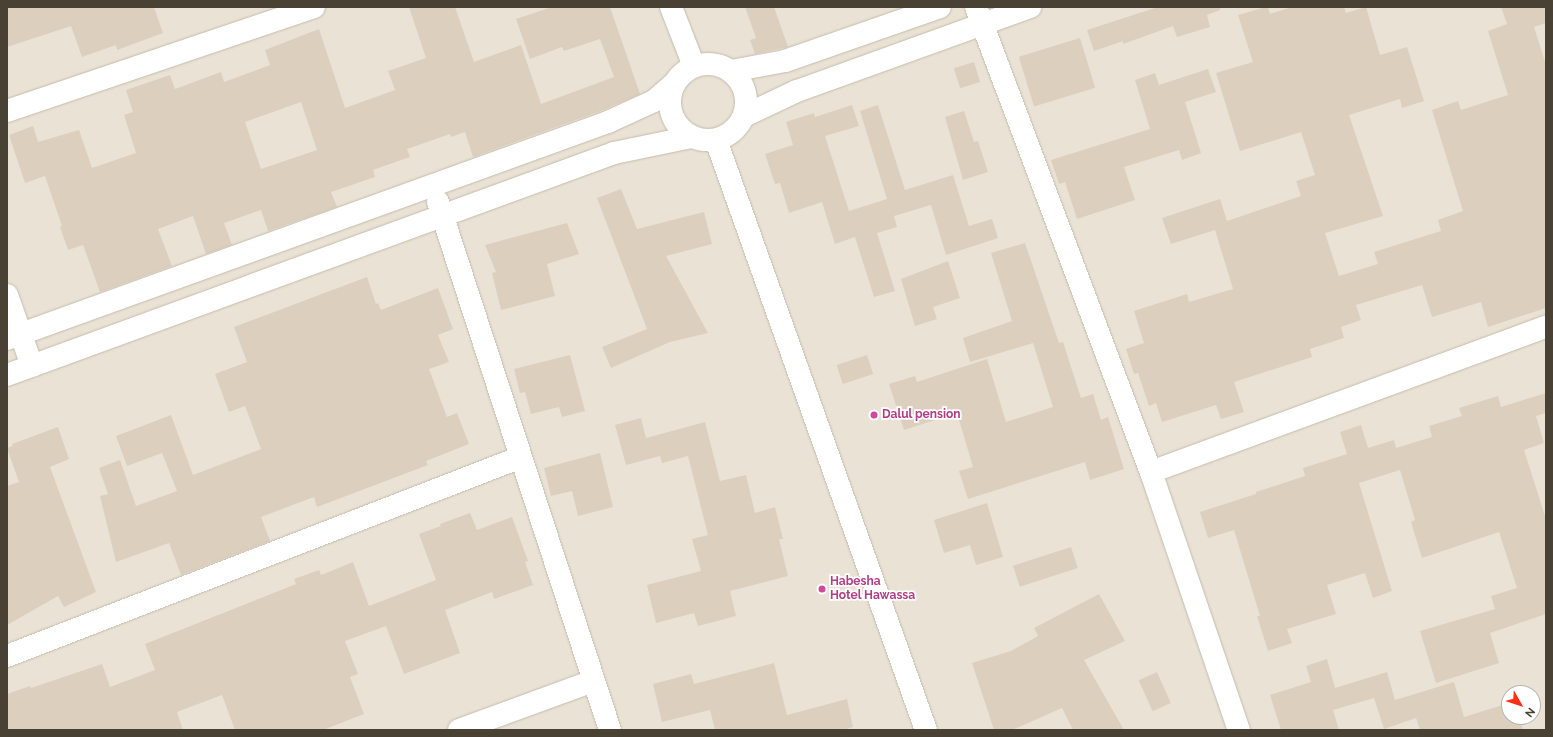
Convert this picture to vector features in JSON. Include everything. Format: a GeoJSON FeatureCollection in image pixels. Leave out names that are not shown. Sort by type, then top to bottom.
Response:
{"type":"FeatureCollection","features":[{"type":"Feature","properties":{"kind":"street"},"geometry":{"type":"LineString","coordinates":[[7,111],[314,7]]}},
{"type":"Feature","properties":{"kind":"street"},"geometry":{"type":"LineString","coordinates":[[671,7],[694,66]]}},
{"type":"Feature","properties":{"kind":"street"},"geometry":{"type":"LineString","coordinates":[[731,71],[785,61],[940,7]]}},
{"type":"Feature","properties":{"kind":"street"},"geometry":{"type":"LineString","coordinates":[[744,116],[798,91],[979,15],[1030,7]]}},
{"type":"Feature","properties":{"kind":"street"},"geometry":{"type":"LineString","coordinates":[[979,15],[1151,472],[1239,730]]}},
{"type":"Feature","properties":{"kind":"street"},"geometry":{"type":"LineString","coordinates":[[14,337],[608,122],[654,101],[675,83],[683,73],[694,66],[706,64],[719,65],[731,71],[740,80],[745,91],[746,103],[744,116],[738,127],[728,135],[716,140],[704,140],[691,137],[681,130],[673,120],[670,108],[670,95],[675,83]]}},
{"type":"Feature","properties":{"kind":"street"},"geometry":{"type":"LineString","coordinates":[[7,375],[614,153],[691,137]]}},
{"type":"Feature","properties":{"kind":"street"},"geometry":{"type":"LineString","coordinates":[[716,140],[926,730]]}},
{"type":"Feature","properties":{"kind":"street"},"geometry":{"type":"LineString","coordinates":[[434,186],[441,216],[610,730]]}},
{"type":"Feature","properties":{"kind":"street"},"geometry":{"type":"LineString","coordinates":[[7,295],[14,337],[32,366]]}},
{"type":"Feature","properties":{"kind":"street"},"geometry":{"type":"LineString","coordinates":[[1151,472],[1546,327]]}},
{"type":"Feature","properties":{"kind":"street"},"geometry":{"type":"LineString","coordinates":[[7,656],[521,457]]}},
{"type":"Feature","properties":{"kind":"street"},"geometry":{"type":"LineString","coordinates":[[459,730],[593,681]]}},
{"type":"Feature","properties":{"kind":"shaded area"},"geometry":{"type":"Polygon","coordinates":[[[7,7],[1546,7],[1546,730],[7,730],[7,7]]]}},
{"type":"Feature","properties":{"kind":"building"},"geometry":{"type":"Polygon","coordinates":[[[7,7],[154,7],[163,33],[117,50],[116,45],[82,57],[71,26],[7,47],[7,7]]]}},
{"type":"Feature","properties":{"kind":"building"},"geometry":{"type":"Polygon","coordinates":[[[409,7],[455,7],[474,62],[521,45],[541,104],[614,77],[600,39],[564,51],[562,47],[530,59],[516,19],[552,7],[610,7],[640,94],[603,110],[473,157],[465,132],[451,137],[450,134],[407,149],[410,157],[373,170],[375,177],[331,192],[337,207],[268,231],[261,210],[224,223],[232,245],[206,254],[193,216],[158,229],[172,266],[100,292],[83,245],[68,250],[60,227],[62,226],[45,176],[25,183],[9,135],[33,126],[38,142],[79,130],[92,168],[136,153],[124,115],[133,112],[126,90],[170,75],[175,89],[221,72],[224,82],[270,65],[265,50],[319,29],[345,108],[395,90],[388,71],[426,58],[409,7]],[[301,102],[245,122],[261,169],[317,150],[301,102]]]}},
{"type":"Feature","properties":{"kind":"building"},"geometry":{"type":"Polygon","coordinates":[[[745,7],[774,7],[788,47],[755,54],[750,40],[756,38],[745,7]]]}},
{"type":"Feature","properties":{"kind":"building"},"geometry":{"type":"Polygon","coordinates":[[[1158,7],[1220,7],[1220,10],[1207,15],[1210,27],[1177,37],[1173,26],[1123,44],[1123,41],[1094,51],[1087,30],[1158,7]]]}},
{"type":"Feature","properties":{"kind":"building"},"geometry":{"type":"Polygon","coordinates":[[[1268,7],[1270,14],[1292,7],[1344,7],[1346,13],[1366,7],[1380,55],[1407,47],[1424,101],[1402,108],[1400,99],[1349,115],[1383,216],[1325,233],[1339,276],[1378,264],[1374,252],[1441,231],[1438,220],[1463,211],[1432,110],[1458,101],[1461,110],[1508,95],[1488,31],[1507,24],[1501,7],[1546,7],[1546,23],[1534,27],[1546,65],[1546,308],[1488,327],[1481,302],[1432,317],[1422,285],[1356,305],[1361,320],[1341,327],[1344,338],[1310,349],[1312,357],[1234,382],[1244,412],[1221,419],[1216,405],[1162,422],[1156,403],[1149,406],[1138,373],[1134,374],[1126,349],[1144,343],[1134,311],[1187,294],[1189,302],[1233,289],[1215,230],[1171,244],[1162,218],[1220,199],[1227,221],[1301,196],[1296,181],[1315,175],[1301,132],[1240,151],[1216,73],[1253,62],[1238,15],[1268,7]]]}},
{"type":"Feature","properties":{"kind":"building"},"geometry":{"type":"Polygon","coordinates":[[[1080,38],[1095,88],[1034,106],[1019,57],[1080,38]]]}},
{"type":"Feature","properties":{"kind":"building"},"geometry":{"type":"Polygon","coordinates":[[[974,62],[980,82],[960,88],[954,68],[974,62]]]}},
{"type":"Feature","properties":{"kind":"building"},"geometry":{"type":"Polygon","coordinates":[[[1208,69],[1216,92],[1185,102],[1201,153],[1182,160],[1179,150],[1124,167],[1135,200],[1077,219],[1065,182],[1059,184],[1051,160],[1150,129],[1135,80],[1155,73],[1159,85],[1208,69]]]}},
{"type":"Feature","properties":{"kind":"building"},"geometry":{"type":"Polygon","coordinates":[[[852,105],[859,126],[825,136],[849,211],[887,199],[860,111],[878,105],[905,190],[953,175],[969,226],[992,219],[998,238],[946,255],[931,205],[894,216],[897,227],[877,233],[895,291],[874,297],[855,237],[835,244],[822,202],[789,213],[780,183],[775,184],[765,154],[793,145],[786,122],[814,113],[815,117],[852,105]]]}},
{"type":"Feature","properties":{"kind":"building"},"geometry":{"type":"Polygon","coordinates":[[[964,111],[974,142],[978,141],[988,172],[963,180],[945,117],[964,111]]]}},
{"type":"Feature","properties":{"kind":"building"},"geometry":{"type":"Polygon","coordinates":[[[621,189],[637,229],[704,212],[712,244],[666,256],[708,333],[670,342],[611,368],[602,347],[647,329],[597,198],[621,189]]]}},
{"type":"Feature","properties":{"kind":"building"},"geometry":{"type":"Polygon","coordinates":[[[567,223],[579,254],[547,264],[555,296],[501,310],[492,273],[496,272],[485,245],[567,223]]]}},
{"type":"Feature","properties":{"kind":"building"},"geometry":{"type":"Polygon","coordinates":[[[1025,243],[1059,343],[1063,342],[1081,398],[1093,394],[1101,420],[1108,417],[1124,469],[1090,480],[1085,462],[968,499],[959,471],[973,467],[957,413],[904,430],[889,384],[915,376],[917,382],[987,359],[1006,422],[1053,407],[1033,343],[970,362],[963,338],[1012,321],[991,253],[1025,243]]]}},
{"type":"Feature","properties":{"kind":"building"},"geometry":{"type":"Polygon","coordinates":[[[948,261],[960,298],[933,307],[937,319],[915,326],[901,279],[948,261]]]}},
{"type":"Feature","properties":{"kind":"building"},"geometry":{"type":"Polygon","coordinates":[[[367,277],[376,304],[378,303],[381,310],[438,288],[453,329],[438,335],[449,362],[429,369],[447,417],[457,413],[469,444],[426,461],[428,465],[317,507],[314,497],[261,517],[270,541],[181,575],[169,543],[116,562],[100,496],[108,494],[99,468],[120,460],[136,506],[177,491],[162,453],[127,466],[116,436],[171,415],[193,475],[261,449],[245,406],[229,412],[215,374],[247,362],[234,327],[367,277]]]}},
{"type":"Feature","properties":{"kind":"building"},"geometry":{"type":"Polygon","coordinates":[[[570,355],[585,411],[562,417],[559,407],[531,414],[525,392],[520,393],[514,369],[570,355]]]}},
{"type":"Feature","properties":{"kind":"building"},"geometry":{"type":"Polygon","coordinates":[[[867,355],[873,374],[843,384],[837,365],[867,355]]]}},
{"type":"Feature","properties":{"kind":"building"},"geometry":{"type":"Polygon","coordinates":[[[1546,393],[1546,413],[1536,416],[1544,443],[1524,450],[1546,519],[1546,614],[1490,633],[1499,663],[1436,683],[1420,631],[1495,609],[1491,596],[1517,588],[1499,532],[1422,558],[1411,522],[1415,520],[1400,470],[1359,483],[1392,591],[1373,598],[1365,573],[1327,585],[1336,614],[1287,629],[1292,643],[1268,651],[1257,616],[1260,616],[1234,530],[1208,538],[1200,512],[1305,476],[1303,468],[1347,454],[1340,432],[1361,425],[1368,448],[1394,440],[1396,448],[1432,437],[1429,426],[1462,416],[1459,408],[1498,396],[1501,407],[1546,393]]]}},
{"type":"Feature","properties":{"kind":"building"},"geometry":{"type":"Polygon","coordinates":[[[641,418],[646,438],[705,422],[720,481],[746,475],[755,513],[775,507],[783,539],[779,539],[788,576],[730,591],[736,616],[698,626],[694,613],[656,623],[647,585],[701,571],[692,539],[708,535],[688,456],[662,463],[660,456],[626,465],[615,425],[641,418]]]}},
{"type":"Feature","properties":{"kind":"building"},"geometry":{"type":"Polygon","coordinates":[[[58,427],[69,459],[50,467],[96,592],[64,607],[58,596],[7,625],[7,486],[19,482],[7,448],[13,446],[12,444],[58,427]]]}},
{"type":"Feature","properties":{"kind":"building"},"geometry":{"type":"Polygon","coordinates":[[[600,453],[613,507],[578,516],[572,491],[551,496],[544,468],[600,453]]]}},
{"type":"Feature","properties":{"kind":"building"},"geometry":{"type":"Polygon","coordinates":[[[987,503],[1003,557],[976,565],[970,545],[944,553],[934,520],[987,503]]]}},
{"type":"Feature","properties":{"kind":"building"},"geometry":{"type":"Polygon","coordinates":[[[470,513],[477,530],[512,517],[528,561],[525,562],[533,585],[494,599],[492,592],[445,610],[460,653],[404,674],[386,626],[345,641],[358,674],[350,677],[364,714],[323,730],[235,730],[222,695],[177,712],[183,730],[7,730],[7,694],[30,686],[31,688],[102,664],[110,687],[155,670],[145,644],[296,584],[294,579],[319,570],[321,575],[353,562],[369,606],[436,580],[419,534],[441,526],[440,524],[470,513]]]}},
{"type":"Feature","properties":{"kind":"building"},"geometry":{"type":"Polygon","coordinates":[[[1071,547],[1078,568],[1020,587],[1013,566],[1071,547]]]}},
{"type":"Feature","properties":{"kind":"building"},"geometry":{"type":"Polygon","coordinates":[[[1099,594],[1125,641],[1084,660],[1124,730],[1073,730],[1062,708],[1012,730],[994,730],[972,663],[1011,651],[1038,636],[1034,628],[1099,594]]]}},
{"type":"Feature","properties":{"kind":"building"},"geometry":{"type":"Polygon","coordinates":[[[1327,659],[1335,688],[1387,672],[1395,700],[1454,682],[1464,717],[1501,705],[1501,725],[1521,725],[1523,730],[1420,730],[1416,718],[1384,729],[1374,698],[1333,710],[1339,730],[1281,730],[1270,695],[1311,682],[1306,666],[1327,659]]]}},
{"type":"Feature","properties":{"kind":"building"},"geometry":{"type":"Polygon","coordinates":[[[774,663],[787,715],[847,699],[853,727],[843,730],[715,730],[710,710],[662,722],[653,684],[691,674],[694,684],[774,663]]]}},
{"type":"Feature","properties":{"kind":"building"},"geometry":{"type":"Polygon","coordinates":[[[1157,672],[1171,703],[1153,711],[1139,680],[1157,672]]]}},
{"type":"Feature","properties":{"kind":"place","name":"Dalul pension"},"geometry":{"type":"Point","coordinates":[874,415]}},
{"type":"Feature","properties":{"kind":"place","name":"Habesha Hotel Hawassa"},"geometry":{"type":"Point","coordinates":[822,589]}}]}
